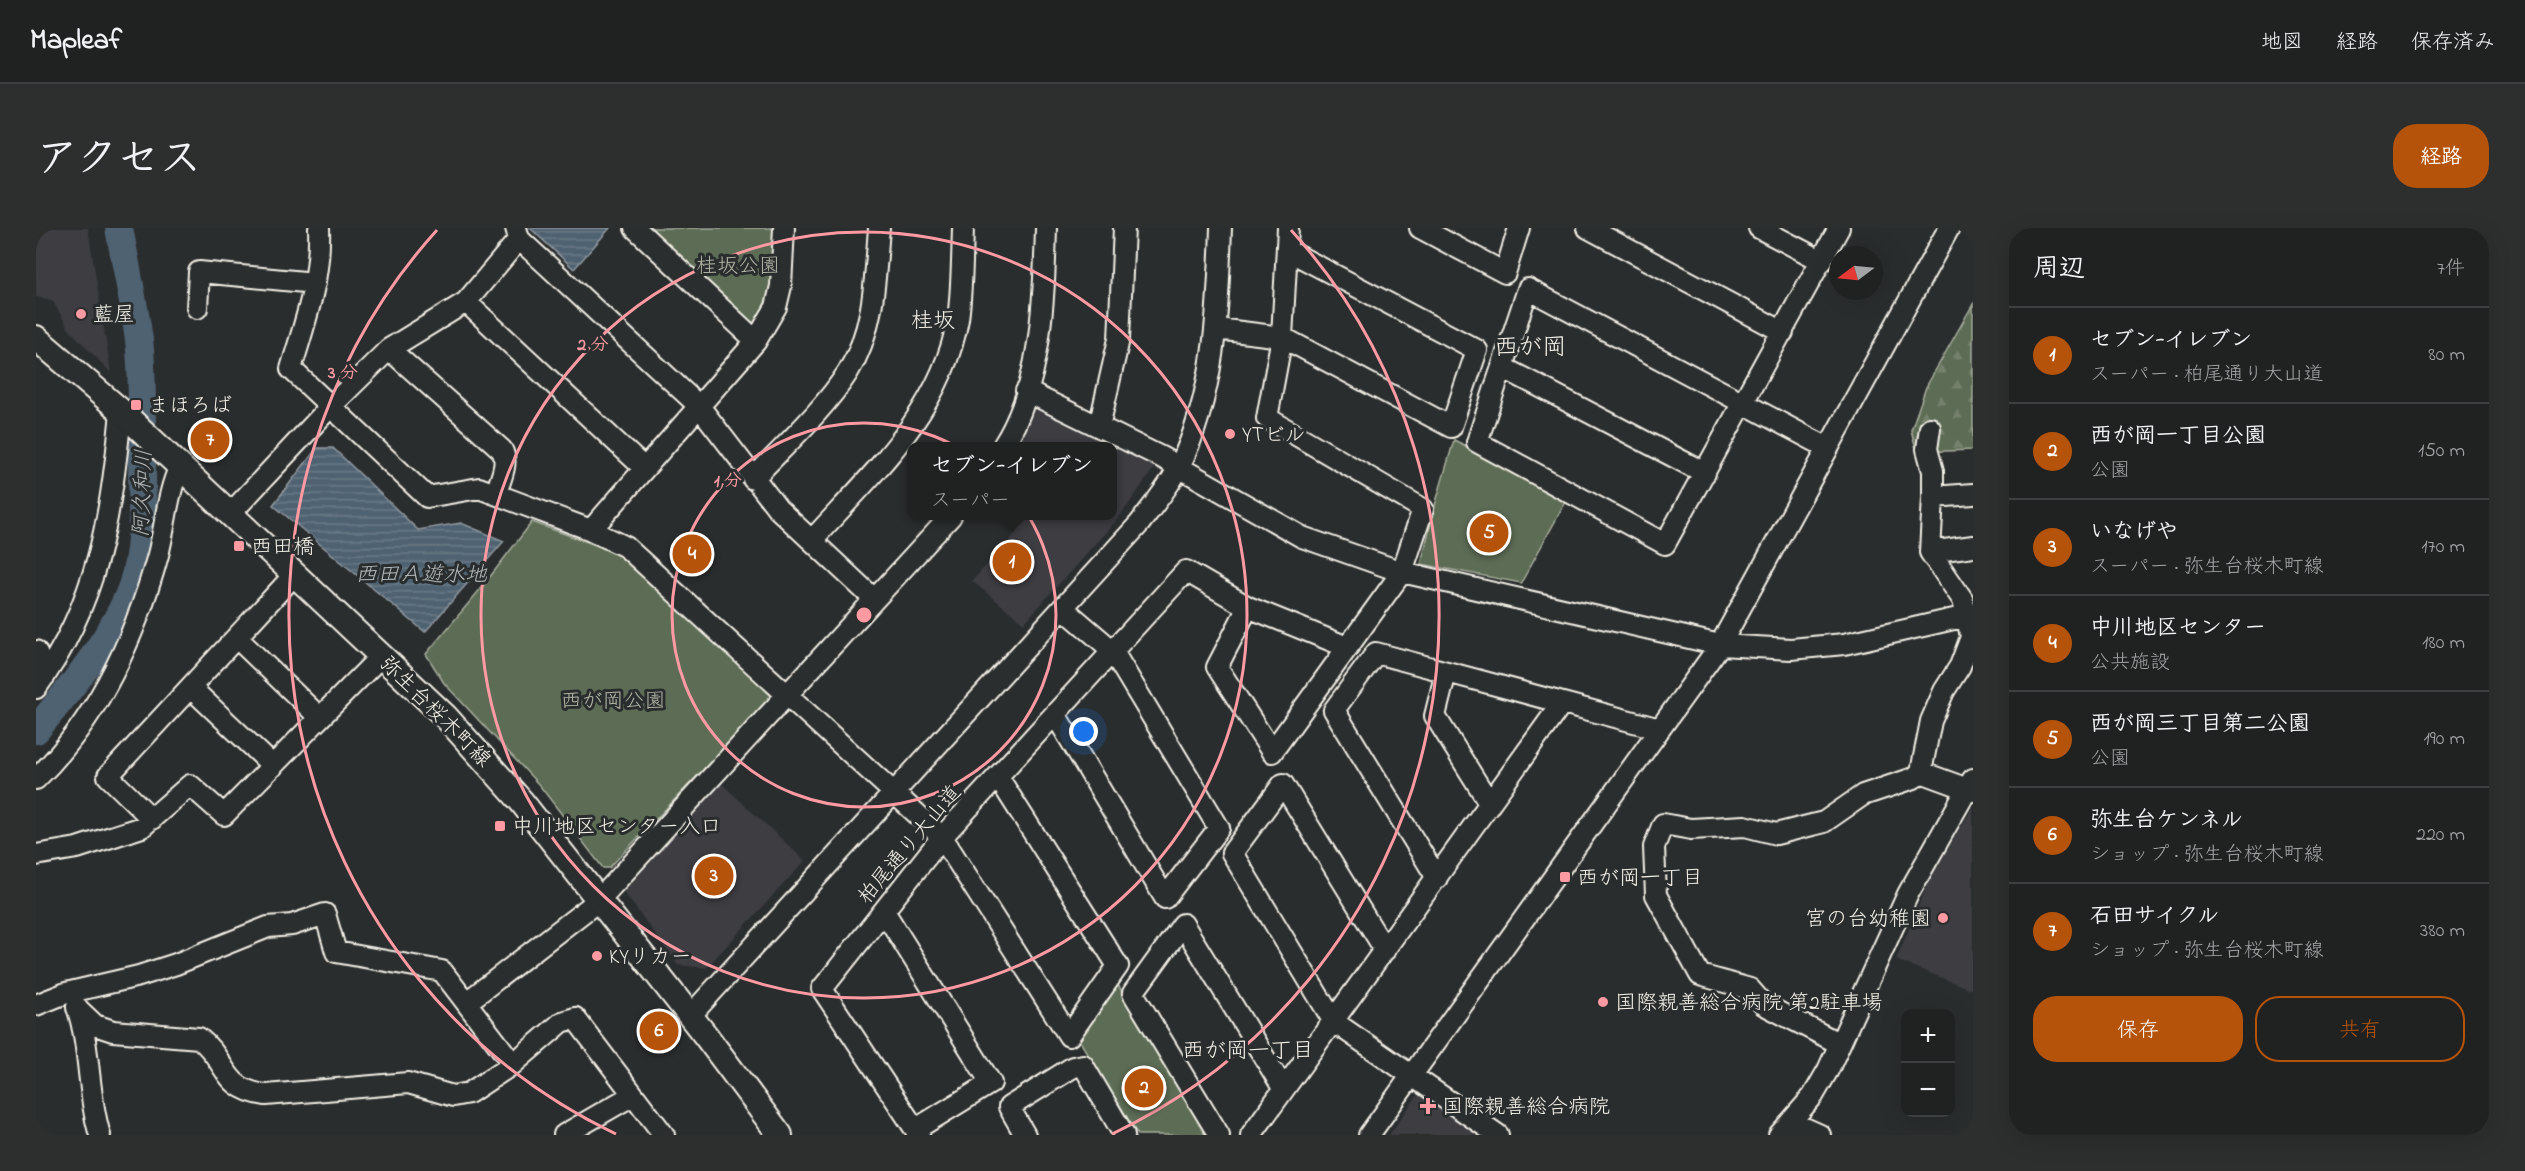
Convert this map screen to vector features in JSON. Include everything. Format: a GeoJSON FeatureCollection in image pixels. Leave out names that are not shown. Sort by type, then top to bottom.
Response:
{"type":"FeatureCollection","features":[{"type":"Feature","properties":{"kind":"main road","name":"弥生台桜木町線"},"geometry":{"type":"LineString","coordinates":[[36,338],[124,414],[231,513],[446,717],[481,754],[599,900],[780,1135]]}},
{"type":"Feature","properties":{"kind":"street"},"geometry":{"type":"LineString","coordinates":[[319,228],[320,255],[315,283],[291,369],[427,497],[479,488],[591,530],[626,547],[942,837],[1069,1036],[1118,966],[998,777]]}},
{"type":"Feature","properties":{"kind":"street"},"geometry":{"type":"LineString","coordinates":[[635,228],[756,341]]}},
{"type":"Feature","properties":{"kind":"street"},"geometry":{"type":"LineString","coordinates":[[591,530],[756,341],[776,307],[781,286],[784,228]]}},
{"type":"Feature","properties":{"kind":"street"},"geometry":{"type":"LineString","coordinates":[[753,479],[827,399],[849,370],[864,336],[874,296],[879,228]]}},
{"type":"Feature","properties":{"kind":"street"},"geometry":{"type":"LineString","coordinates":[[812,540],[894,450],[936,387],[958,318],[963,228]]}},
{"type":"Feature","properties":{"kind":"street"},"geometry":{"type":"LineString","coordinates":[[1005,442],[1026,391],[1043,317],[1046,228]]}},
{"type":"Feature","properties":{"kind":"street"},"geometry":{"type":"LineString","coordinates":[[1099,427],[1119,339],[1124,228]]}},
{"type":"Feature","properties":{"kind":"street"},"geometry":{"type":"LineString","coordinates":[[690,1016],[1140,523],[1179,467],[1202,405],[1217,329],[1221,228]]}},
{"type":"Feature","properties":{"kind":"street"},"geometry":{"type":"LineString","coordinates":[[1288,228],[1282,337],[1267,418],[1424,509],[1402,572],[1272,752],[1217,667],[1248,608],[1347,647]]}},
{"type":"Feature","properties":{"kind":"street"},"geometry":{"type":"LineString","coordinates":[[1420,228],[1505,273],[1519,228]]}},
{"type":"Feature","properties":{"kind":"street"},"geometry":{"type":"LineString","coordinates":[[1588,228],[1783,332]]}},
{"type":"Feature","properties":{"kind":"street"},"geometry":{"type":"LineString","coordinates":[[1759,228],[1822,261]]}},
{"type":"Feature","properties":{"kind":"street"},"geometry":{"type":"LineString","coordinates":[[1828,448],[1744,404],[1528,289],[1477,442],[1665,544],[1744,404],[1839,228]]}},
{"type":"Feature","properties":{"kind":"street"},"geometry":{"type":"LineString","coordinates":[[1369,1135],[1720,645],[1949,228]]}},
{"type":"Feature","properties":{"kind":"street"},"geometry":{"type":"LineString","coordinates":[[231,513],[330,407],[389,349],[466,302],[518,234],[699,406],[778,509],[874,599]]}},
{"type":"Feature","properties":{"kind":"street"},"geometry":{"type":"LineString","coordinates":[[1217,329],[1282,337],[1451,427],[1477,350],[1287,250]]}},
{"type":"Feature","properties":{"kind":"street"},"geometry":{"type":"LineString","coordinates":[[197,308],[199,272],[315,283]]}},
{"type":"Feature","properties":{"kind":"street"},"geometry":{"type":"LineString","coordinates":[[466,302],[644,468]]}},
{"type":"Feature","properties":{"kind":"street"},"geometry":{"type":"LineString","coordinates":[[389,349],[502,450],[506,458],[505,466],[496,494]]}},
{"type":"Feature","properties":{"kind":"street"},"geometry":{"type":"LineString","coordinates":[[1502,367],[1705,473]]}},
{"type":"Feature","properties":{"kind":"street"},"geometry":{"type":"LineString","coordinates":[[1026,391],[1179,467],[1302,537],[1402,572],[1720,645],[1791,649],[1844,644],[1967,616]]}},
{"type":"Feature","properties":{"kind":"street"},"geometry":{"type":"LineString","coordinates":[[41,682],[62,648],[88,590],[103,547],[124,414]]}},
{"type":"Feature","properties":{"kind":"street"},"geometry":{"type":"LineString","coordinates":[[1840,1044],[1770,1009],[1750,989],[1700,975],[1656,895],[1654,847],[1663,824],[1691,829],[1744,826],[1776,834],[1808,827],[1824,822],[1869,793],[1914,778],[1921,772],[1931,722],[1972,637],[1963,600],[1930,552],[1933,471],[1927,449],[1930,428]]}},
{"type":"Feature","properties":{"kind":"street"},"geometry":{"type":"LineString","coordinates":[[36,779],[92,709],[129,640],[147,596],[162,539],[170,488],[180,466]]}},
{"type":"Feature","properties":{"kind":"street"},"geometry":{"type":"LineString","coordinates":[[1933,497],[1973,494]]}},
{"type":"Feature","properties":{"kind":"street"},"geometry":{"type":"LineString","coordinates":[[467,1002],[599,900],[947,520]]}},
{"type":"Feature","properties":{"kind":"street"},"geometry":{"type":"LineString","coordinates":[[1930,552],[1973,546]]}},
{"type":"Feature","properties":{"kind":"street","name":"柏尾通り大山道"},"geometry":{"type":"LineString","coordinates":[[918,1132],[822,989],[942,837],[1186,571],[1248,608]]}},
{"type":"Feature","properties":{"kind":"street"},"geometry":{"type":"LineString","coordinates":[[152,819],[108,776],[296,574]]}},
{"type":"Feature","properties":{"kind":"street"},"geometry":{"type":"LineString","coordinates":[[1055,714],[1166,898],[1219,828],[1112,650],[1063,608]]}},
{"type":"Feature","properties":{"kind":"street"},"geometry":{"type":"LineString","coordinates":[[237,638],[320,718]]}},
{"type":"Feature","properties":{"kind":"street"},"geometry":{"type":"LineString","coordinates":[[36,651],[41,682]]}},
{"type":"Feature","properties":{"kind":"street"},"geometry":{"type":"LineString","coordinates":[[1437,878],[1334,710],[1376,653],[1660,729]]}},
{"type":"Feature","properties":{"kind":"street"},"geometry":{"type":"LineString","coordinates":[[36,855],[109,839],[142,827],[190,785],[224,816],[381,656]]}},
{"type":"Feature","properties":{"kind":"street"},"geometry":{"type":"LineString","coordinates":[[1446,672],[1435,716],[1490,804]]}},
{"type":"Feature","properties":{"kind":"street"},"geometry":{"type":"LineString","coordinates":[[191,687],[273,766]]}},
{"type":"Feature","properties":{"kind":"street"},"geometry":{"type":"LineString","coordinates":[[1251,1135],[1282,1088],[1334,1022],[1562,703]]}},
{"type":"Feature","properties":{"kind":"street"},"geometry":{"type":"LineString","coordinates":[[1820,1135],[1785,1128],[1813,1096],[1840,1044],[1908,894],[1971,786],[1921,772]]}},
{"type":"Feature","properties":{"kind":"street"},"geometry":{"type":"LineString","coordinates":[[1385,950],[1283,784],[1232,853],[1334,1022],[1498,1135]]}},
{"type":"Feature","properties":{"kind":"street"},"geometry":{"type":"LineString","coordinates":[[884,910],[991,1083],[918,1132]]}},
{"type":"Feature","properties":{"kind":"street"},"geometry":{"type":"LineString","coordinates":[[36,1005],[72,1000],[268,927],[292,925],[325,914],[336,952],[442,971],[513,1064]]}},
{"type":"Feature","properties":{"kind":"street"},"geometry":{"type":"LineString","coordinates":[[1219,1135],[1132,993],[1183,924],[1282,1088]]}},
{"type":"Feature","properties":{"kind":"street"},"geometry":{"type":"LineString","coordinates":[[72,1000],[95,1025],[113,1031],[199,1038],[207,1045],[236,1086],[248,1093],[266,1095],[408,1083],[453,1096],[469,1093],[513,1064],[562,1022],[575,1018],[664,1135]]}},
{"type":"Feature","properties":{"kind":"street"},"geometry":{"type":"LineString","coordinates":[[72,1000],[87,1054],[92,1110],[100,1135]]}},
{"type":"Feature","properties":{"kind":"street"},"geometry":{"type":"LineString","coordinates":[[1025,1135],[1009,1107],[1073,1066],[1083,1065],[1124,1135]]}},
{"type":"Feature","properties":{"kind":"street"},"geometry":{"type":"LineString","coordinates":[[564,1135],[633,1095]]}},
{"type":"Feature","properties":{"kind":"shaded area","name":"藍屋"},"geometry":{"type":"Polygon","coordinates":[[[36,228],[88,228],[111,373],[69,329],[52,300],[36,297],[36,228]]]}},
{"type":"Feature","properties":{"kind":"shaded area"},"geometry":{"type":"Polygon","coordinates":[[[1036,400],[1114,442],[1014,442],[1028,406],[1036,400]]]}},
{"type":"Feature","properties":{"kind":"shaded area"},"geometry":{"type":"Polygon","coordinates":[[[1117,444],[1153,463],[1154,468],[1117,519],[1117,444]]]}},
{"type":"Feature","properties":{"kind":"shaded area"},"geometry":{"type":"Polygon","coordinates":[[[1006,520],[1117,520],[1024,623],[972,581],[1018,531],[1006,520]]]}},
{"type":"Feature","properties":{"kind":"shaded area"},"geometry":{"type":"Polygon","coordinates":[[[720,782],[805,861],[706,968],[678,965],[623,891],[720,782]]]}},
{"type":"Feature","properties":{"kind":"shaded area","name":"宮の台幼稚園"},"geometry":{"type":"Polygon","coordinates":[[[1973,807],[1973,990],[1896,960],[1931,876],[1973,807]]]}},
{"type":"Feature","properties":{"kind":"shaded area","name":"国際親善総合病院"},"geometry":{"type":"Polygon","coordinates":[[[1420,1092],[1488,1135],[1389,1135],[1420,1092]]]}},
{"type":"Feature","properties":{"kind":"green space","name":"桂坂公園"},"geometry":{"type":"Polygon","coordinates":[[[644,228],[777,228],[775,272],[758,324],[748,326],[644,228]]]}},
{"type":"Feature","properties":{"kind":"green space"},"geometry":{"type":"Polygon","coordinates":[[[1973,304],[1973,450],[1917,452],[1911,430],[1926,387],[1973,304]]]}},
{"type":"Feature","properties":{"kind":"green space"},"geometry":{"type":"Polygon","coordinates":[[[1454,440],[1568,498],[1521,583],[1421,564],[1454,440]]]}},
{"type":"Feature","properties":{"kind":"green space","name":"西が岡公園"},"geometry":{"type":"Polygon","coordinates":[[[532,522],[620,554],[772,691],[772,698],[609,868],[603,868],[540,786],[444,683],[426,654],[483,586],[532,522]]]}},
{"type":"Feature","properties":{"kind":"green space"},"geometry":{"type":"Polygon","coordinates":[[[1118,985],[1208,1135],[1138,1135],[1079,1040],[1118,985]]]}},
{"type":"Feature","properties":{"kind":"water"},"geometry":{"type":"Polygon","coordinates":[[[530,228],[610,228],[574,269],[530,228]]]}},
{"type":"Feature","properties":{"kind":"water","name":"西田Ａ遊水地"},"geometry":{"type":"Polygon","coordinates":[[[317,448],[333,448],[418,530],[461,523],[504,541],[425,632],[273,505],[317,448]]]}},
{"type":"Feature","properties":{"kind":"waterway","name":"阿久和川"},"geometry":{"type":"LineString","coordinates":[[36,730],[76,680],[115,623],[132,586],[139,556],[142,509],[141,355],[119,228]]}},
{"type":"Feature","properties":{"kind":"place","name":"藍屋"},"geometry":{"type":"Point","coordinates":[81,314]}},
{"type":"Feature","properties":{"kind":"place","name":"まほろば"},"geometry":{"type":"Point","coordinates":[136,405]}},
{"type":"Feature","properties":{"kind":"place","name":"YTビル"},"geometry":{"type":"Point","coordinates":[1230,434]}},
{"type":"Feature","properties":{"kind":"place","name":"石田サイクル"},"geometry":{"type":"Point","coordinates":[210,440]}},
{"type":"Feature","properties":{"kind":"place","name":"西が岡三丁目第二公園"},"geometry":{"type":"Point","coordinates":[1489,533]}},
{"type":"Feature","properties":{"kind":"place","name":"西田橋"},"geometry":{"type":"Point","coordinates":[239,546]}},
{"type":"Feature","properties":{"kind":"place","name":"中川地区センター"},"geometry":{"type":"Point","coordinates":[692,554]}},
{"type":"Feature","properties":{"kind":"place","name":"セブン-イレブン"},"geometry":{"type":"Point","coordinates":[1012,562]}},
{"type":"Feature","properties":{"kind":"place","name":"中川地区センター入口"},"geometry":{"type":"Point","coordinates":[500,826]}},
{"type":"Feature","properties":{"kind":"place","name":"いなげや"},"geometry":{"type":"Point","coordinates":[714,876]}},
{"type":"Feature","properties":{"kind":"place","name":"西が岡一丁目"},"geometry":{"type":"Point","coordinates":[1565,877]}},
{"type":"Feature","properties":{"kind":"place","name":"宮の台幼稚園"},"geometry":{"type":"Point","coordinates":[1943,918]}},
{"type":"Feature","properties":{"kind":"place","name":"KYリカー"},"geometry":{"type":"Point","coordinates":[597,956]}},
{"type":"Feature","properties":{"kind":"place","name":"国際親善総合病院 第2駐車場"},"geometry":{"type":"Point","coordinates":[1603,1002]}},
{"type":"Feature","properties":{"kind":"place","name":"弥生台ケンネル"},"geometry":{"type":"Point","coordinates":[659,1031]}},
{"type":"Feature","properties":{"kind":"place","name":"西が岡一丁目公園"},"geometry":{"type":"Point","coordinates":[1144,1088]}},
{"type":"Feature","properties":{"kind":"place","name":"国際親善総合病院"},"geometry":{"type":"Point","coordinates":[1428,1106]}},
{"type":"Feature","properties":{"kind":"district","name":"桂坂"},"geometry":{"type":"Point","coordinates":[933,319]}},
{"type":"Feature","properties":{"kind":"district","name":"西が岡"},"geometry":{"type":"Point","coordinates":[1530,346]}},
{"type":"Feature","properties":{"kind":"district","name":"西が岡一丁目"},"geometry":{"type":"Point","coordinates":[1248,1049]}}]}
